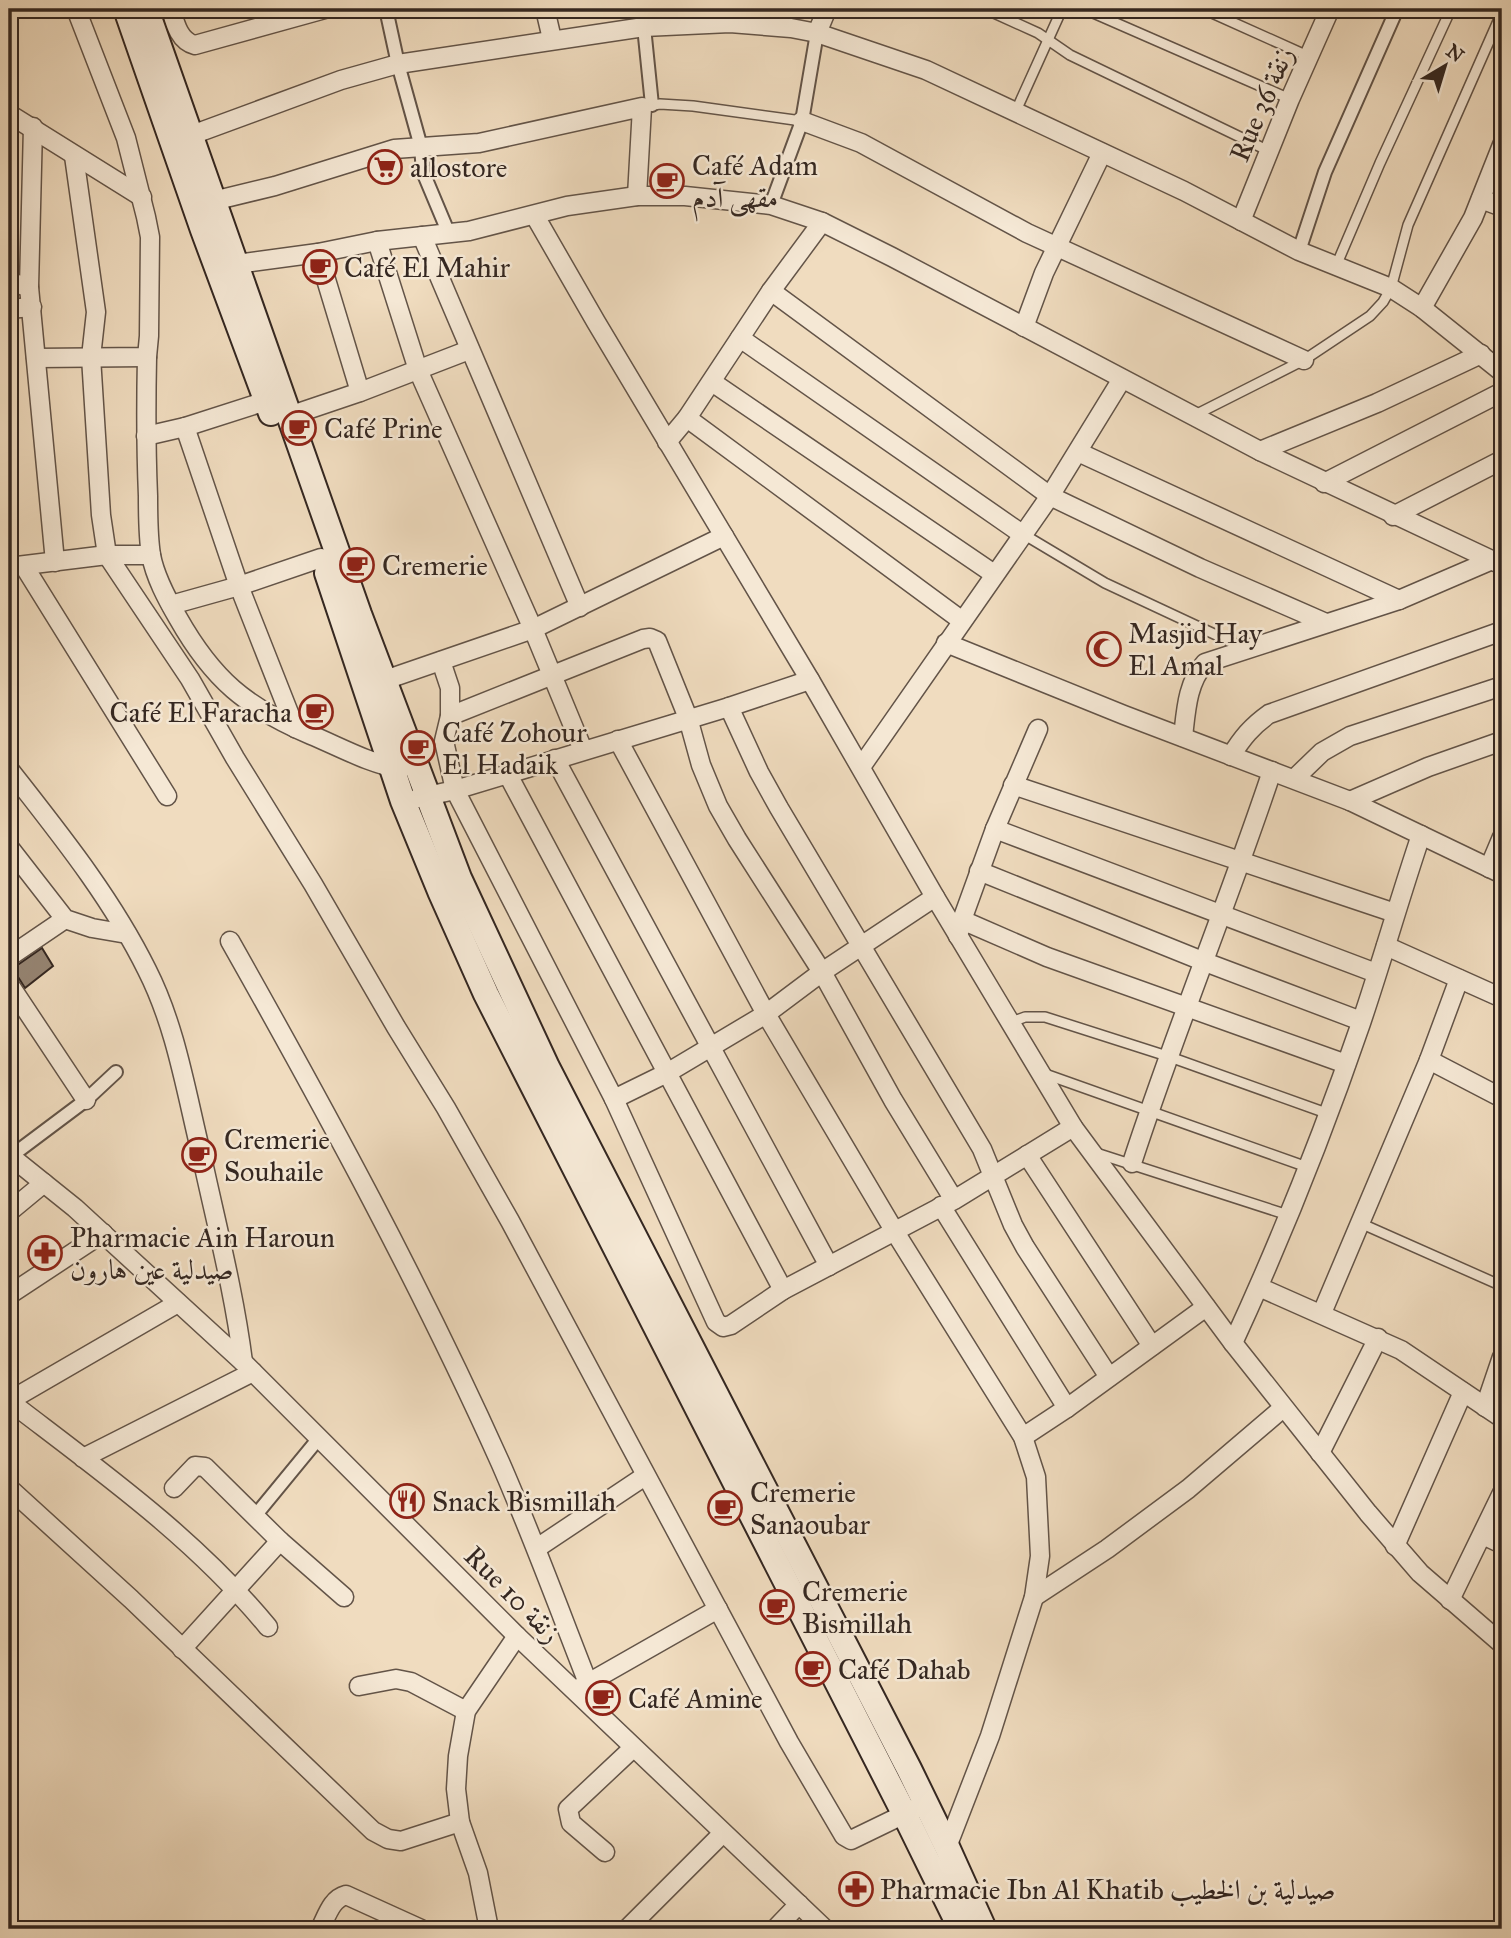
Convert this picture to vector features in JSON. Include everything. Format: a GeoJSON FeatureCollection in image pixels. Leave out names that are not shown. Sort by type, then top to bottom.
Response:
{"type":"FeatureCollection","features":[{"type":"Feature","properties":{"kind":"main road"},"geometry":{"type":"LineString","coordinates":[[126,9],[203,230],[267,401],[392,768],[415,799],[440,891],[486,994],[915,1809],[961,1929]]}},
{"type":"Feature","properties":{"kind":"main road"},"geometry":{"type":"LineString","coordinates":[[146,9],[189,136],[418,772],[415,799]]}},
{"type":"Feature","properties":{"kind":"main road"},"geometry":{"type":"LineString","coordinates":[[915,1809],[947,1847],[984,1929]]}},
{"type":"Feature","properties":{"kind":"street"},"geometry":{"type":"LineString","coordinates":[[76,9],[126,138],[150,237],[146,436],[151,555],[171,605],[198,650],[227,686],[258,709],[295,728],[392,768],[418,772]]}},
{"type":"Feature","properties":{"kind":"street"},"geometry":{"type":"LineString","coordinates":[[171,9],[180,35],[187,43],[195,45],[325,9]]}},
{"type":"Feature","properties":{"kind":"street"},"geometry":{"type":"LineString","coordinates":[[386,9],[421,147],[423,172],[449,234]]}},
{"type":"Feature","properties":{"kind":"street"},"geometry":{"type":"LineString","coordinates":[[545,9],[552,39]]}},
{"type":"Feature","properties":{"kind":"street"},"geometry":{"type":"LineString","coordinates":[[661,9],[687,24]]}},
{"type":"Feature","properties":{"kind":"street"},"geometry":{"type":"LineString","coordinates":[[771,205],[802,121],[817,33],[827,9]]}},
{"type":"Feature","properties":{"kind":"street","name":"Rue 36 زنقة"},"geometry":{"type":"LineString","coordinates":[[1241,221],[1329,9]]}},
{"type":"Feature","properties":{"kind":"street"},"geometry":{"type":"LineString","coordinates":[[1299,251],[1325,172],[1397,9]]}},
{"type":"Feature","properties":{"kind":"street"},"geometry":{"type":"LineString","coordinates":[[189,136],[329,84],[398,64],[644,27],[687,24],[762,25],[817,33],[926,70],[1184,191],[1299,251],[1391,288],[1422,308],[1502,372]]}},
{"type":"Feature","properties":{"kind":"street"},"geometry":{"type":"LineString","coordinates":[[636,196],[647,106],[644,27]]}},
{"type":"Feature","properties":{"kind":"street"},"geometry":{"type":"LineString","coordinates":[[213,201],[275,186],[394,149],[479,143],[647,106]]}},
{"type":"Feature","properties":{"kind":"street"},"geometry":{"type":"LineString","coordinates":[[9,114],[142,197]]}},
{"type":"Feature","properties":{"kind":"street"},"geometry":{"type":"LineString","coordinates":[[802,121],[861,143],[1056,247],[1304,359]]}},
{"type":"Feature","properties":{"kind":"street"},"geometry":{"type":"LineString","coordinates":[[33,128],[29,287],[55,562]]}},
{"type":"Feature","properties":{"kind":"street"},"geometry":{"type":"LineString","coordinates":[[1422,308],[1473,218],[1502,145]]}},
{"type":"Feature","properties":{"kind":"street"},"geometry":{"type":"LineString","coordinates":[[1024,327],[1056,247],[1101,153]]}},
{"type":"Feature","properties":{"kind":"street"},"geometry":{"type":"LineString","coordinates":[[74,156],[96,312],[91,357],[101,515],[107,555],[190,679],[446,1108],[844,1836],[851,1840],[915,1809]]}},
{"type":"Feature","properties":{"kind":"street"},"geometry":{"type":"LineString","coordinates":[[237,264],[376,242],[449,234],[535,216],[567,206],[636,196],[685,196],[771,205],[822,222],[1260,451],[1497,563]]}},
{"type":"Feature","properties":{"kind":"street"},"geometry":{"type":"LineString","coordinates":[[1481,199],[1502,206]]}},
{"type":"Feature","properties":{"kind":"street"},"geometry":{"type":"LineString","coordinates":[[535,216],[810,680],[935,897],[960,928],[1009,1023],[1073,1127],[1233,1343],[1395,1546],[1450,1601],[1502,1644]]}},
{"type":"Feature","properties":{"kind":"street"},"geometry":{"type":"LineString","coordinates":[[667,442],[687,418],[771,291],[822,222]]}},
{"type":"Feature","properties":{"kind":"street"},"geometry":{"type":"LineString","coordinates":[[422,236],[580,607]]}},
{"type":"Feature","properties":{"kind":"street"},"geometry":{"type":"LineString","coordinates":[[376,242],[418,370],[533,629],[583,750]]}},
{"type":"Feature","properties":{"kind":"street"},"geometry":{"type":"LineString","coordinates":[[318,253],[360,392]]}},
{"type":"Feature","properties":{"kind":"street"},"geometry":{"type":"LineString","coordinates":[[9,282],[29,287]]}},
{"type":"Feature","properties":{"kind":"street"},"geometry":{"type":"LineString","coordinates":[[771,291],[1050,496],[1200,568],[1326,623]]}},
{"type":"Feature","properties":{"kind":"street"},"geometry":{"type":"LineString","coordinates":[[9,309],[32,307]]}},
{"type":"Feature","properties":{"kind":"street"},"geometry":{"type":"LineString","coordinates":[[740,338],[1022,534]]}},
{"type":"Feature","properties":{"kind":"street"},"geometry":{"type":"LineString","coordinates":[[289,416],[469,350]]}},
{"type":"Feature","properties":{"kind":"street"},"geometry":{"type":"LineString","coordinates":[[1260,451],[1377,403],[1480,354]]}},
{"type":"Feature","properties":{"kind":"street"},"geometry":{"type":"LineString","coordinates":[[36,358],[147,357]]}},
{"type":"Feature","properties":{"kind":"street"},"geometry":{"type":"LineString","coordinates":[[861,767],[1050,496],[1122,379]]}},
{"type":"Feature","properties":{"kind":"street"},"geometry":{"type":"LineString","coordinates":[[712,382],[994,574]]}},
{"type":"Feature","properties":{"kind":"street"},"geometry":{"type":"LineString","coordinates":[[1324,483],[1502,392]]}},
{"type":"Feature","properties":{"kind":"street"},"geometry":{"type":"LineString","coordinates":[[146,436],[186,427],[267,401]]}},
{"type":"Feature","properties":{"kind":"street"},"geometry":{"type":"LineString","coordinates":[[687,418],[961,620]]}},
{"type":"Feature","properties":{"kind":"street"},"geometry":{"type":"LineString","coordinates":[[186,427],[239,586],[295,728]]}},
{"type":"Feature","properties":{"kind":"street"},"geometry":{"type":"LineString","coordinates":[[1078,452],[1399,600]]}},
{"type":"Feature","properties":{"kind":"street"},"geometry":{"type":"LineString","coordinates":[[1394,516],[1502,460]]}},
{"type":"Feature","properties":{"kind":"street"},"geometry":{"type":"LineString","coordinates":[[385,680],[533,629],[724,536]]}},
{"type":"Feature","properties":{"kind":"street"},"geometry":{"type":"LineString","coordinates":[[151,555],[107,555],[16,567],[167,796]]}},
{"type":"Feature","properties":{"kind":"street"},"geometry":{"type":"LineString","coordinates":[[171,605],[239,586],[321,558]]}},
{"type":"Feature","properties":{"kind":"street"},"geometry":{"type":"LineString","coordinates":[[1183,737],[1190,690],[1198,671],[1205,663],[1399,600],[1497,563]]}},
{"type":"Feature","properties":{"kind":"street"},"geometry":{"type":"LineString","coordinates":[[1231,756],[1243,736],[1269,714],[1502,631]]}},
{"type":"Feature","properties":{"kind":"street"},"geometry":{"type":"LineString","coordinates":[[450,716],[642,639],[654,639],[659,643],[718,806],[822,972],[947,1203],[1067,1408]]}},
{"type":"Feature","properties":{"kind":"street"},"geometry":{"type":"LineString","coordinates":[[946,643],[1350,801],[1496,871],[1502,837]]}},
{"type":"Feature","properties":{"kind":"street"},"geometry":{"type":"LineString","coordinates":[[441,661],[450,688],[450,716],[444,741],[454,790],[614,1099],[716,1322],[723,1326],[731,1325],[783,1290],[994,1177],[1073,1127]]}},
{"type":"Feature","properties":{"kind":"street"},"geometry":{"type":"LineString","coordinates":[[415,799],[454,790],[810,680]]}},
{"type":"Feature","properties":{"kind":"street"},"geometry":{"type":"LineString","coordinates":[[1294,779],[1322,752],[1350,736],[1502,687]]}},
{"type":"Feature","properties":{"kind":"street"},"geometry":{"type":"LineString","coordinates":[[729,707],[779,808],[982,1149],[1024,1247],[1109,1377]]}},
{"type":"Feature","properties":{"kind":"street"},"geometry":{"type":"LineString","coordinates":[[960,928],[995,829],[1038,729]]}},
{"type":"Feature","properties":{"kind":"street"},"geometry":{"type":"LineString","coordinates":[[618,740],[766,1014],[895,1231],[1023,1437],[1036,1477],[1040,1556],[1034,1597],[990,1735],[947,1847]]}},
{"type":"Feature","properties":{"kind":"street"},"geometry":{"type":"LineString","coordinates":[[1350,801],[1428,766],[1502,741]]}},
{"type":"Feature","properties":{"kind":"street"},"geometry":{"type":"LineString","coordinates":[[555,759],[829,1266]]}},
{"type":"Feature","properties":{"kind":"street"},"geometry":{"type":"LineString","coordinates":[[9,769],[77,857],[127,934],[160,999],[173,1037],[248,1367],[83,1458]]}},
{"type":"Feature","properties":{"kind":"street"},"geometry":{"type":"LineString","coordinates":[[1132,1163],[1242,862],[1272,771]]}},
{"type":"Feature","properties":{"kind":"street"},"geometry":{"type":"LineString","coordinates":[[507,773],[783,1290]]}},
{"type":"Feature","properties":{"kind":"street"},"geometry":{"type":"LineString","coordinates":[[1013,785],[1395,913]]}},
{"type":"Feature","properties":{"kind":"street"},"geometry":{"type":"LineString","coordinates":[[995,829],[1376,973]]}},
{"type":"Feature","properties":{"kind":"street"},"geometry":{"type":"LineString","coordinates":[[1233,1343],[1259,1287],[1329,1114],[1362,1021],[1421,835]]}},
{"type":"Feature","properties":{"kind":"street"},"geometry":{"type":"LineString","coordinates":[[9,846],[65,919],[92,928],[127,934]]}},
{"type":"Feature","properties":{"kind":"street"},"geometry":{"type":"LineString","coordinates":[[979,871],[1205,962],[1362,1021]]}},
{"type":"Feature","properties":{"kind":"street"},"geometry":{"type":"LineString","coordinates":[[614,1099],[667,1073],[766,1014],[822,972],[935,897]]}},
{"type":"Feature","properties":{"kind":"street"},"geometry":{"type":"LineString","coordinates":[[9,957],[65,919]]}},
{"type":"Feature","properties":{"kind":"street"},"geometry":{"type":"LineString","coordinates":[[960,928],[1346,1064]]}},
{"type":"Feature","properties":{"kind":"street"},"geometry":{"type":"LineString","coordinates":[[230,941],[295,1054],[424,1303],[499,1460],[537,1548],[581,1687],[718,1609]]}},
{"type":"Feature","properties":{"kind":"street"},"geometry":{"type":"LineString","coordinates":[[1385,946],[1502,998]]}},
{"type":"Feature","properties":{"kind":"street"},"geometry":{"type":"LineString","coordinates":[[1322,1313],[1429,1060],[1459,979]]}},
{"type":"Feature","properties":{"kind":"street"},"geometry":{"type":"LineString","coordinates":[[9,984],[86,1100]]}},
{"type":"Feature","properties":{"kind":"street"},"geometry":{"type":"LineString","coordinates":[[1429,1060],[1502,1098]]}},
{"type":"Feature","properties":{"kind":"street"},"geometry":{"type":"LineString","coordinates":[[10,1156],[86,1100],[116,1072]]}},
{"type":"Feature","properties":{"kind":"street"},"geometry":{"type":"LineString","coordinates":[[1027,1155],[1152,1346]]}},
{"type":"Feature","properties":{"kind":"street","name":"Rue 10 زنقة"},"geometry":{"type":"LineString","coordinates":[[10,1156],[103,1233],[248,1367],[517,1636],[581,1687],[633,1748],[825,1929]]}},
{"type":"Feature","properties":{"kind":"street"},"geometry":{"type":"LineString","coordinates":[[9,1212],[44,1183]]}},
{"type":"Feature","properties":{"kind":"street"},"geometry":{"type":"LineString","coordinates":[[9,1295],[103,1233]]}},
{"type":"Feature","properties":{"kind":"street"},"geometry":{"type":"LineString","coordinates":[[1259,1287],[1378,1338],[1426,1365],[1502,1418]]}},
{"type":"Feature","properties":{"kind":"street"},"geometry":{"type":"LineString","coordinates":[[178,1303],[9,1401],[148,1510],[236,1588],[268,1627]]}},
{"type":"Feature","properties":{"kind":"street"},"geometry":{"type":"LineString","coordinates":[[1023,1437],[1206,1307]]}},
{"type":"Feature","properties":{"kind":"street"},"geometry":{"type":"LineString","coordinates":[[1320,1453],[1378,1338]]}},
{"type":"Feature","properties":{"kind":"street"},"geometry":{"type":"LineString","coordinates":[[1485,1407],[1502,1357]]}},
{"type":"Feature","properties":{"kind":"street"},"geometry":{"type":"LineString","coordinates":[[1395,1546],[1463,1392]]}},
{"type":"Feature","properties":{"kind":"street"},"geometry":{"type":"LineString","coordinates":[[1034,1597],[1107,1549],[1188,1489],[1283,1408]]}},
{"type":"Feature","properties":{"kind":"street"},"geometry":{"type":"LineString","coordinates":[[255,1516],[319,1438]]}},
{"type":"Feature","properties":{"kind":"street"},"geometry":{"type":"LineString","coordinates":[[174,1488],[195,1466],[205,1467],[280,1542],[344,1597]]}},
{"type":"Feature","properties":{"kind":"street"},"geometry":{"type":"LineString","coordinates":[[537,1548],[645,1476]]}},
{"type":"Feature","properties":{"kind":"street"},"geometry":{"type":"LineString","coordinates":[[9,1488],[131,1599],[373,1831],[388,1839],[401,1841],[460,1822]]}},
{"type":"Feature","properties":{"kind":"street"},"geometry":{"type":"LineString","coordinates":[[1450,1601],[1502,1493]]}},
{"type":"Feature","properties":{"kind":"street"},"geometry":{"type":"LineString","coordinates":[[1483,1535],[1502,1544]]}},
{"type":"Feature","properties":{"kind":"street"},"geometry":{"type":"LineString","coordinates":[[182,1650],[280,1542]]}},
{"type":"Feature","properties":{"kind":"street"},"geometry":{"type":"LineString","coordinates":[[489,1929],[478,1873],[460,1822],[456,1789],[458,1756],[466,1711],[517,1636]]}},
{"type":"Feature","properties":{"kind":"street"},"geometry":{"type":"LineString","coordinates":[[359,1686],[396,1679],[411,1682],[466,1711]]}},
{"type":"Feature","properties":{"kind":"street"},"geometry":{"type":"LineString","coordinates":[[605,1852],[570,1823],[568,1809],[633,1748]]}},
{"type":"Feature","properties":{"kind":"street"},"geometry":{"type":"LineString","coordinates":[[627,1929],[723,1833]]}},
{"type":"Feature","properties":{"kind":"street"},"geometry":{"type":"LineString","coordinates":[[320,1929],[333,1904],[346,1895],[413,1928]]}},
{"type":"Feature","properties":{"kind":"street"},"geometry":{"type":"LineString","coordinates":[[775,1929],[799,1904]]}},
{"type":"Feature","properties":{"kind":"lane"},"geometry":{"type":"LineString","coordinates":[[985,9],[1014,21],[1070,55],[1269,150]]}},
{"type":"Feature","properties":{"kind":"lane"},"geometry":{"type":"LineString","coordinates":[[1015,113],[1062,9]]}},
{"type":"Feature","properties":{"kind":"lane"},"geometry":{"type":"LineString","coordinates":[[1084,9],[1290,99]]}},
{"type":"Feature","properties":{"kind":"lane"},"geometry":{"type":"LineString","coordinates":[[1203,9],[1310,57]]}},
{"type":"Feature","properties":{"kind":"lane"},"geometry":{"type":"LineString","coordinates":[[1336,266],[1451,9]]}},
{"type":"Feature","properties":{"kind":"lane"},"geometry":{"type":"LineString","coordinates":[[1193,416],[1304,359],[1370,316],[1391,288],[1408,225],[1502,12]]}},
{"type":"Feature","properties":{"kind":"lane"},"geometry":{"type":"LineString","coordinates":[[647,106],[693,106],[802,121]]}},
{"type":"Feature","properties":{"kind":"lane"},"geometry":{"type":"LineString","coordinates":[[1022,534],[1105,583],[1245,648]]}},
{"type":"Feature","properties":{"kind":"lane"},"geometry":{"type":"LineString","coordinates":[[1009,1023],[1025,1017],[1045,1017],[1170,1056],[1329,1114]]}},
{"type":"Feature","properties":{"kind":"lane"},"geometry":{"type":"LineString","coordinates":[[1040,1072],[1307,1167]]}},
{"type":"Feature","properties":{"kind":"lane"},"geometry":{"type":"LineString","coordinates":[[1091,1151],[1288,1215]]}},
{"type":"Feature","properties":{"kind":"lane"},"geometry":{"type":"LineString","coordinates":[[1360,1223],[1502,1286]]}},
{"type":"Feature","properties":{"kind":"building"},"geometry":{"type":"Polygon","coordinates":[[[42,948],[53,966],[25,988],[18,977],[9,971],[42,948]]]}},
{"type":"Feature","properties":{"kind":"place","name":"allostore"},"geometry":{"type":"Point","coordinates":[385,167]}},
{"type":"Feature","properties":{"kind":"place","name":"Café Adam مقهى آدم"},"geometry":{"type":"Point","coordinates":[667,181]}},
{"type":"Feature","properties":{"kind":"place","name":"Café El Mahir"},"geometry":{"type":"Point","coordinates":[320,267]}},
{"type":"Feature","properties":{"kind":"place","name":"Café Prine"},"geometry":{"type":"Point","coordinates":[299,428]}},
{"type":"Feature","properties":{"kind":"place","name":"Cremerie"},"geometry":{"type":"Point","coordinates":[357,565]}},
{"type":"Feature","properties":{"kind":"place","name":"Masjid Hay El Amal"},"geometry":{"type":"Point","coordinates":[1104,649]}},
{"type":"Feature","properties":{"kind":"place","name":"Café El Faracha"},"geometry":{"type":"Point","coordinates":[316,712]}},
{"type":"Feature","properties":{"kind":"place","name":"Café Zohour El Hadaik"},"geometry":{"type":"Point","coordinates":[418,748]}},
{"type":"Feature","properties":{"kind":"place","name":"Cremerie Souhaile"},"geometry":{"type":"Point","coordinates":[199,1155]}},
{"type":"Feature","properties":{"kind":"place","name":"Pharmacie Ain Haroun صيدلية عين هارون"},"geometry":{"type":"Point","coordinates":[45,1253]}},
{"type":"Feature","properties":{"kind":"place","name":"Snack Bismillah"},"geometry":{"type":"Point","coordinates":[407,1501]}},
{"type":"Feature","properties":{"kind":"place","name":"Cremerie Sanaoubar"},"geometry":{"type":"Point","coordinates":[725,1508]}},
{"type":"Feature","properties":{"kind":"place","name":"Cremerie Bismillah"},"geometry":{"type":"Point","coordinates":[777,1607]}},
{"type":"Feature","properties":{"kind":"place","name":"Café Dahab"},"geometry":{"type":"Point","coordinates":[813,1669]}},
{"type":"Feature","properties":{"kind":"place","name":"Café Amine"},"geometry":{"type":"Point","coordinates":[603,1698]}},
{"type":"Feature","properties":{"kind":"place","name":"Pharmacie Ibn Al Khatib صيدلية بن الخطيب"},"geometry":{"type":"Point","coordinates":[856,1889]}}]}
